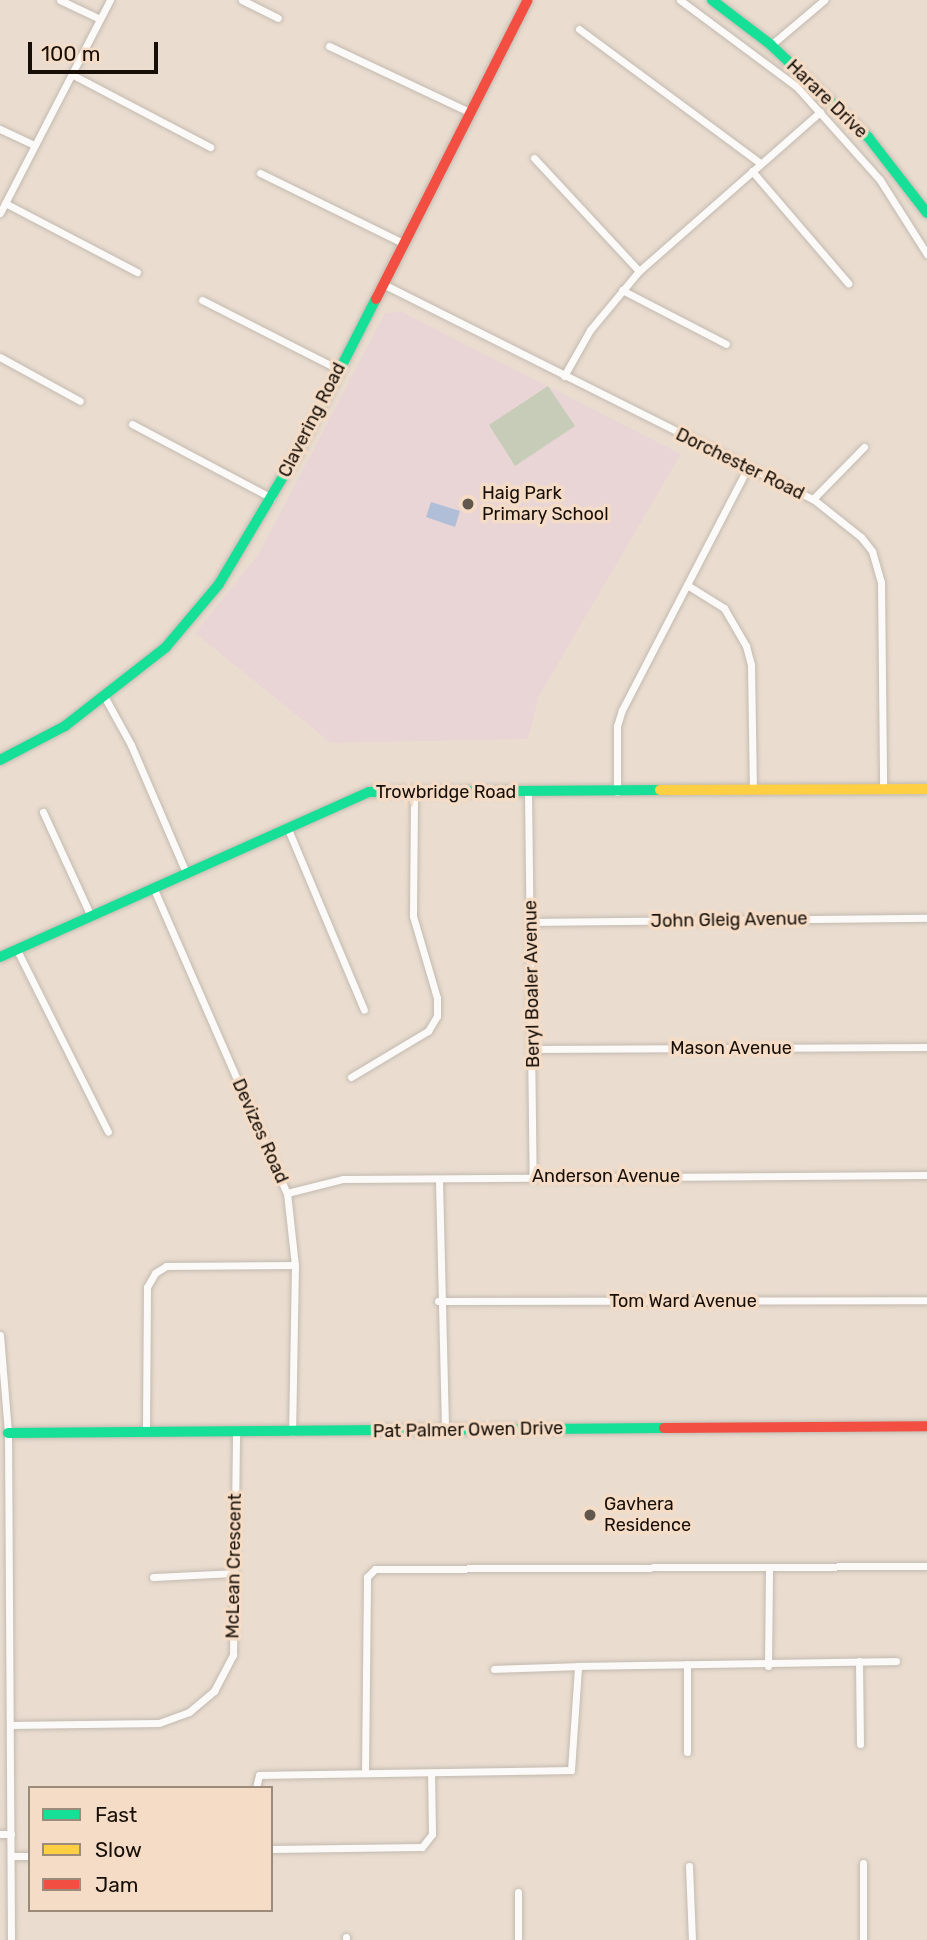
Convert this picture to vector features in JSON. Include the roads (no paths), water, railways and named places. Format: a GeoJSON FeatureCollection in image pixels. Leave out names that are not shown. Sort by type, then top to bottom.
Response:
{"type":"FeatureCollection","features":[{"type":"Feature","properties":{"kind":"street"},"geometry":{"type":"LineString","coordinates":[[60,0],[100,19]]}},
{"type":"Feature","properties":{"kind":"street"},"geometry":{"type":"LineString","coordinates":[[0,214],[110,0]]}},
{"type":"Feature","properties":{"kind":"street"},"geometry":{"type":"LineString","coordinates":[[242,0],[278,18]]}},
{"type":"Feature","properties":{"kind":"street","name":"Clavering Road"},"geometry":{"type":"LineString","coordinates":[[0,761],[65,726],[104,696],[166,647],[204,603],[272,498],[528,0]]}},
{"type":"Feature","properties":{"kind":"street"},"geometry":{"type":"LineString","coordinates":[[680,0],[785,76],[880,180],[927,254]]}},
{"type":"Feature","properties":{"kind":"street","name":"Harare Drive"},"geometry":{"type":"LineString","coordinates":[[712,0],[771,45],[868,137],[927,213]]}},
{"type":"Feature","properties":{"kind":"street"},"geometry":{"type":"LineString","coordinates":[[771,45],[824,0]]}},
{"type":"Feature","properties":{"kind":"street"},"geometry":{"type":"LineString","coordinates":[[579,29],[760,163]]}},
{"type":"Feature","properties":{"kind":"street"},"geometry":{"type":"LineString","coordinates":[[329,46],[469,112]]}},
{"type":"Feature","properties":{"kind":"street"},"geometry":{"type":"LineString","coordinates":[[73,75],[209,147]]}},
{"type":"Feature","properties":{"kind":"street"},"geometry":{"type":"LineString","coordinates":[[564,376],[590,330],[639,271],[820,112]]}},
{"type":"Feature","properties":{"kind":"street"},"geometry":{"type":"LineString","coordinates":[[0,128],[35,145]]}},
{"type":"Feature","properties":{"kind":"street"},"geometry":{"type":"LineString","coordinates":[[534,158],[639,271]]}},
{"type":"Feature","properties":{"kind":"street"},"geometry":{"type":"LineString","coordinates":[[752,171],[848,283]]}},
{"type":"Feature","properties":{"kind":"street"},"geometry":{"type":"LineString","coordinates":[[260,173],[403,243]]}},
{"type":"Feature","properties":{"kind":"street"},"geometry":{"type":"LineString","coordinates":[[5,203],[137,272]]}},
{"type":"Feature","properties":{"kind":"street","name":"Dorchester Road"},"geometry":{"type":"LineString","coordinates":[[383,284],[747,469],[813,499],[861,537],[878,565],[883,789]]}},
{"type":"Feature","properties":{"kind":"street"},"geometry":{"type":"LineString","coordinates":[[622,290],[726,344]]}},
{"type":"Feature","properties":{"kind":"street"},"geometry":{"type":"LineString","coordinates":[[202,300],[338,369]]}},
{"type":"Feature","properties":{"kind":"street"},"geometry":{"type":"LineString","coordinates":[[0,357],[80,401]]}},
{"type":"Feature","properties":{"kind":"street"},"geometry":{"type":"LineString","coordinates":[[132,424],[272,498]]}},
{"type":"Feature","properties":{"kind":"street"},"geometry":{"type":"LineString","coordinates":[[813,499],[864,447]]}},
{"type":"Feature","properties":{"kind":"street"},"geometry":{"type":"LineString","coordinates":[[617,792],[617,726],[622,710],[747,469]]}},
{"type":"Feature","properties":{"kind":"street"},"geometry":{"type":"LineString","coordinates":[[687,585],[724,608],[746,646],[751,665],[753,788]]}},
{"type":"Feature","properties":{"kind":"street"},"geometry":{"type":"LineString","coordinates":[[104,696],[131,745],[186,873]]}},
{"type":"Feature","properties":{"kind":"street","name":"Trowbridge Road"},"geometry":{"type":"LineString","coordinates":[[0,957],[90,914],[288,829],[361,794],[753,788],[927,789]]}},
{"type":"Feature","properties":{"kind":"street"},"geometry":{"type":"LineString","coordinates":[[351,1077],[428,1031],[437,1017],[438,998],[413,916],[414,792]]}},
{"type":"Feature","properties":{"kind":"street","name":"Beryl Boaler Avenue"},"geometry":{"type":"LineString","coordinates":[[528,792],[534,1049],[533,1177]]}},
{"type":"Feature","properties":{"kind":"street"},"geometry":{"type":"LineString","coordinates":[[43,812],[90,914]]}},
{"type":"Feature","properties":{"kind":"street"},"geometry":{"type":"LineString","coordinates":[[288,829],[364,1010]]}},
{"type":"Feature","properties":{"kind":"street","name":"Devizes Road"},"geometry":{"type":"LineString","coordinates":[[153,887],[287,1192],[295,1265],[292,1432]]}},
{"type":"Feature","properties":{"kind":"street","name":"John Gleig Avenue"},"geometry":{"type":"LineString","coordinates":[[530,922],[927,918]]}},
{"type":"Feature","properties":{"kind":"street"},"geometry":{"type":"LineString","coordinates":[[17,950],[107,1132]]}},
{"type":"Feature","properties":{"kind":"street","name":"Mason Avenue"},"geometry":{"type":"LineString","coordinates":[[534,1049],[927,1047]]}},
{"type":"Feature","properties":{"kind":"street","name":"Anderson Avenue"},"geometry":{"type":"LineString","coordinates":[[287,1192],[343,1179],[439,1181],[533,1177],[927,1175]]}},
{"type":"Feature","properties":{"kind":"street"},"geometry":{"type":"LineString","coordinates":[[439,1181],[438,1301],[445,1429]]}},
{"type":"Feature","properties":{"kind":"street"},"geometry":{"type":"LineString","coordinates":[[146,1429],[147,1287],[155,1273],[166,1266],[295,1265]]}},
{"type":"Feature","properties":{"kind":"street","name":"Tom Ward Avenue"},"geometry":{"type":"LineString","coordinates":[[438,1301],[927,1300]]}},
{"type":"Feature","properties":{"kind":"street"},"geometry":{"type":"LineString","coordinates":[[0,1335],[8,1433],[11,1940]]}},
{"type":"Feature","properties":{"kind":"street","name":"Pat Palmer Owen Drive"},"geometry":{"type":"LineString","coordinates":[[8,1433],[146,1429],[292,1432],[927,1426]]}},
{"type":"Feature","properties":{"kind":"street","name":"McLean Crescent"},"geometry":{"type":"LineString","coordinates":[[10,1725],[159,1723],[189,1712],[215,1691],[233,1655],[236,1431]]}},
{"type":"Feature","properties":{"kind":"street"},"geometry":{"type":"LineString","coordinates":[[365,1773],[370,1572],[927,1566]]}},
{"type":"Feature","properties":{"kind":"street"},"geometry":{"type":"LineString","coordinates":[[768,1666],[769,1568]]}},
{"type":"Feature","properties":{"kind":"street"},"geometry":{"type":"LineString","coordinates":[[153,1577],[234,1573]]}},
{"type":"Feature","properties":{"kind":"street"},"geometry":{"type":"LineString","coordinates":[[859,1661],[860,1744]]}},
{"type":"Feature","properties":{"kind":"street"},"geometry":{"type":"LineString","coordinates":[[494,1670],[687,1664],[768,1666],[895,1661]]}},
{"type":"Feature","properties":{"kind":"street"},"geometry":{"type":"LineString","coordinates":[[687,1664],[687,1752]]}},
{"type":"Feature","properties":{"kind":"street"},"geometry":{"type":"LineString","coordinates":[[256,1786],[259,1774],[571,1770],[578,1666]]}},
{"type":"Feature","properties":{"kind":"street"},"geometry":{"type":"LineString","coordinates":[[273,1849],[422,1847],[432,1834],[431,1773]]}},
{"type":"Feature","properties":{"kind":"street"},"geometry":{"type":"LineString","coordinates":[[0,1834],[11,1834]]}},
{"type":"Feature","properties":{"kind":"street"},"geometry":{"type":"LineString","coordinates":[[11,1856],[28,1856]]}},
{"type":"Feature","properties":{"kind":"street"},"geometry":{"type":"LineString","coordinates":[[863,1863],[863,1940]]}},
{"type":"Feature","properties":{"kind":"street"},"geometry":{"type":"LineString","coordinates":[[690,1866],[692,1940]]}},
{"type":"Feature","properties":{"kind":"street"},"geometry":{"type":"LineString","coordinates":[[518,1892],[518,1940]]}},
{"type":"Feature","properties":{"kind":"water"},"geometry":{"type":"Polygon","coordinates":[[[431,502],[460,511],[455,527],[426,517],[431,502]]]}},
{"type":"Feature","properties":{"kind":"place","name":"Haig Park Primary School"},"geometry":{"type":"Point","coordinates":[468,504]}},
{"type":"Feature","properties":{"kind":"place","name":"Gavhera Residence"},"geometry":{"type":"Point","coordinates":[590,1515]}}]}
